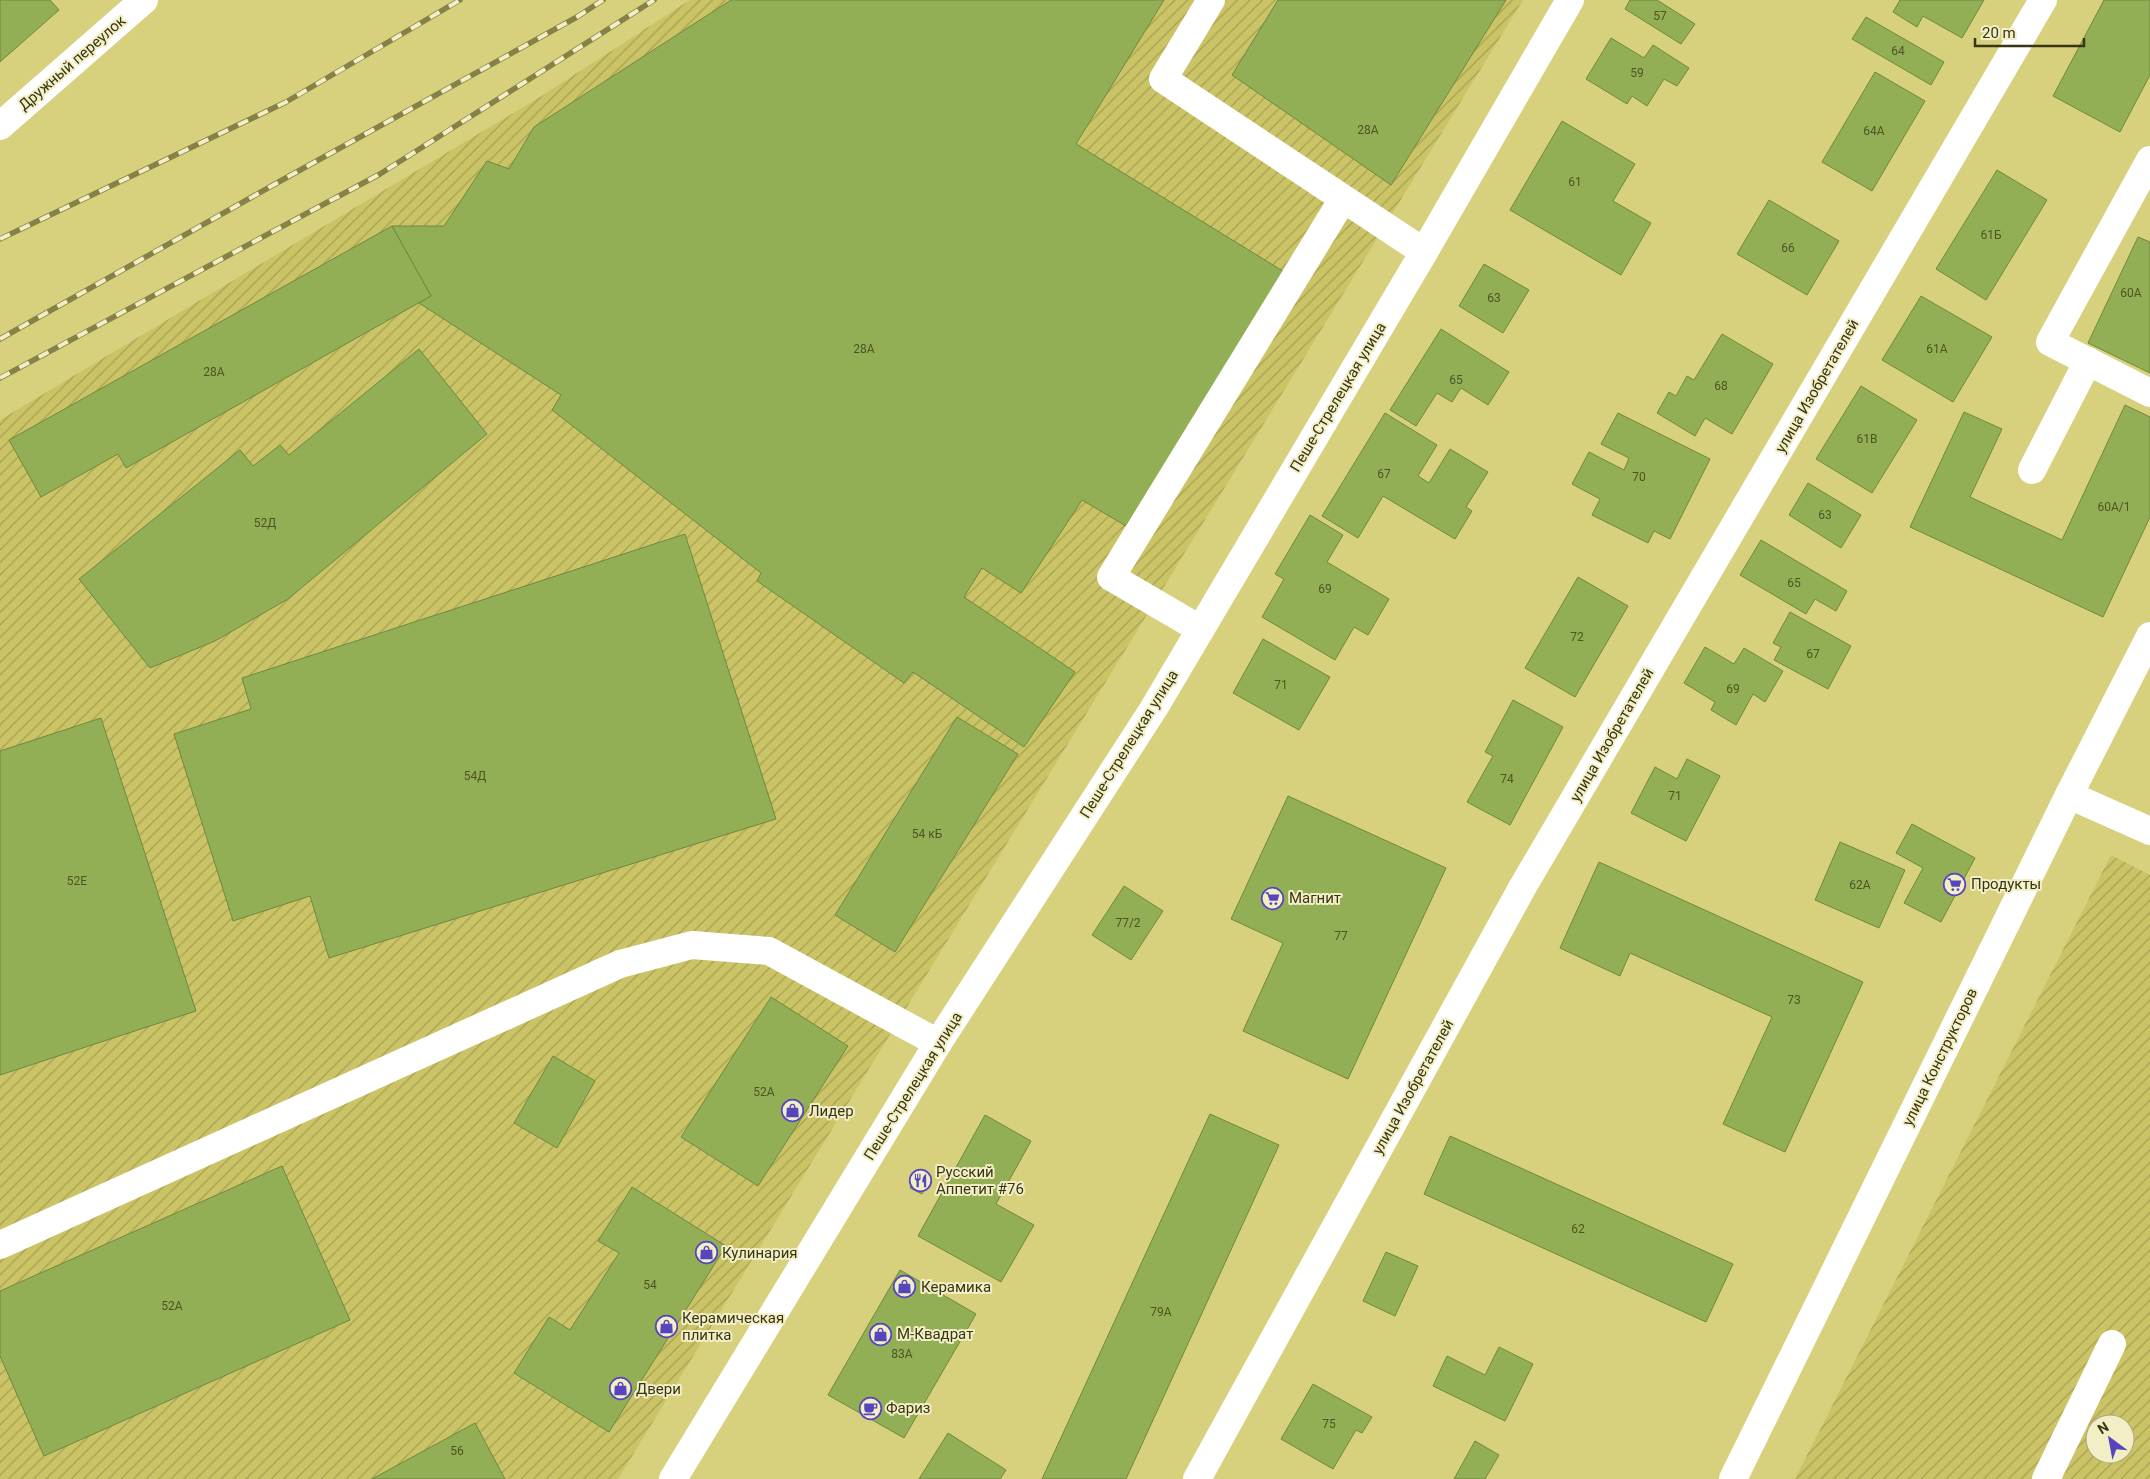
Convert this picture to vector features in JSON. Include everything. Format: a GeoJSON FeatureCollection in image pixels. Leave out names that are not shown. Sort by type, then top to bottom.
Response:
{"type":"FeatureCollection","features":[{"type":"Feature","properties":{"kind":"street","name":"Дружный переулок"},"geometry":{"type":"LineString","coordinates":[[0,126],[144,0]]}},
{"type":"Feature","properties":{"kind":"street"},"geometry":{"type":"LineString","coordinates":[[1211,0],[1163,79],[1424,252]]}},
{"type":"Feature","properties":{"kind":"street","name":"Пеше-Стрелецкая улица"},"geometry":{"type":"LineString","coordinates":[[672,1479],[938,1043],[1154,708],[1424,252],[1570,0]]}},
{"type":"Feature","properties":{"kind":"street","name":"улица Изобретателей"},"geometry":{"type":"LineString","coordinates":[[1197,1479],[1522,888],[2043,0]]}},
{"type":"Feature","properties":{"kind":"street"},"geometry":{"type":"LineString","coordinates":[[2150,160],[2050,342],[2150,393]]}},
{"type":"Feature","properties":{"kind":"street"},"geometry":{"type":"LineString","coordinates":[[1200,629],[1110,577],[1343,199]]}},
{"type":"Feature","properties":{"kind":"street"},"geometry":{"type":"LineString","coordinates":[[2032,470],[2088,362]]}},
{"type":"Feature","properties":{"kind":"street","name":"улица Конструкторов"},"geometry":{"type":"LineString","coordinates":[[1733,1479],[2069,795],[2150,636]]}},
{"type":"Feature","properties":{"kind":"street"},"geometry":{"type":"LineString","coordinates":[[2069,795],[2150,831]]}},
{"type":"Feature","properties":{"kind":"street"},"geometry":{"type":"LineString","coordinates":[[0,1245],[620,964],[692,945],[769,951],[938,1043]]}},
{"type":"Feature","properties":{"kind":"street"},"geometry":{"type":"LineString","coordinates":[[2046,1479],[2112,1344]]}},
{"type":"Feature","properties":{"kind":"shaded area"},"geometry":{"type":"Polygon","coordinates":[[[690,0],[1523,0],[618,1479],[0,1479],[0,420],[540,97],[690,0]]]}},
{"type":"Feature","properties":{"kind":"shaded area"},"geometry":{"type":"Polygon","coordinates":[[[2111,855],[2150,875],[2150,1479],[1795,1479],[2111,855]]]}},
{"type":"Feature","properties":{"kind":"building"},"geometry":{"type":"Polygon","coordinates":[[[0,0],[50,0],[59,10],[0,62],[0,0]]]}},
{"type":"Feature","properties":{"kind":"building"},"geometry":{"type":"Polygon","coordinates":[[[731,0],[1164,0],[1076,144],[1286,273],[1126,526],[1082,500],[1021,593],[982,568],[964,597],[1075,672],[1024,747],[913,672],[904,683],[757,581],[761,573],[552,410],[561,395],[419,303],[431,296],[392,226],[444,226],[487,161],[509,169],[534,127],[731,0]]]}},
{"type":"Feature","properties":{"kind":"building"},"geometry":{"type":"Polygon","coordinates":[[[1278,0],[1506,0],[1391,185],[1232,75],[1278,0]]]}},
{"type":"Feature","properties":{"kind":"building"},"geometry":{"type":"Polygon","coordinates":[[[1630,0],[1657,0],[1695,24],[1681,44],[1625,9],[1630,0]]]}},
{"type":"Feature","properties":{"kind":"building"},"geometry":{"type":"Polygon","coordinates":[[[1900,0],[1984,0],[1962,38],[1923,16],[1917,27],[1893,12],[1900,0]]]}},
{"type":"Feature","properties":{"kind":"building"},"geometry":{"type":"Polygon","coordinates":[[[2104,0],[2150,0],[2150,75],[2120,132],[2053,96],[2104,0]]]}},
{"type":"Feature","properties":{"kind":"building"},"geometry":{"type":"Polygon","coordinates":[[[1866,17],[1944,62],[1931,85],[1852,39],[1866,17]]]}},
{"type":"Feature","properties":{"kind":"building"},"geometry":{"type":"Polygon","coordinates":[[[1611,38],[1644,58],[1653,45],[1689,68],[1677,86],[1664,79],[1647,106],[1632,96],[1627,104],[1586,79],[1611,38]]]}},
{"type":"Feature","properties":{"kind":"building"},"geometry":{"type":"Polygon","coordinates":[[[1875,72],[1925,101],[1872,191],[1822,162],[1875,72]]]}},
{"type":"Feature","properties":{"kind":"building"},"geometry":{"type":"Polygon","coordinates":[[[1562,121],[1635,164],[1613,201],[1651,223],[1621,275],[1510,210],[1562,121]]]}},
{"type":"Feature","properties":{"kind":"building"},"geometry":{"type":"Polygon","coordinates":[[[1997,170],[2047,200],[1986,300],[1936,269],[1997,170]]]}},
{"type":"Feature","properties":{"kind":"building"},"geometry":{"type":"Polygon","coordinates":[[[1769,200],[1839,241],[1807,295],[1737,254],[1769,200]]]}},
{"type":"Feature","properties":{"kind":"building"},"geometry":{"type":"Polygon","coordinates":[[[392,226],[431,296],[126,468],[118,454],[41,497],[9,440],[392,226]]]}},
{"type":"Feature","properties":{"kind":"building"},"geometry":{"type":"Polygon","coordinates":[[[2138,237],[2150,242],[2150,373],[2088,343],[2138,237]]]}},
{"type":"Feature","properties":{"kind":"building"},"geometry":{"type":"Polygon","coordinates":[[[1484,264],[1529,290],[1503,333],[1459,306],[1484,264]]]}},
{"type":"Feature","properties":{"kind":"building"},"geometry":{"type":"Polygon","coordinates":[[[1921,296],[1992,337],[1953,402],[1882,360],[1921,296]]]}},
{"type":"Feature","properties":{"kind":"building"},"geometry":{"type":"Polygon","coordinates":[[[1441,329],[1509,372],[1488,405],[1461,388],[1452,402],[1437,393],[1416,426],[1390,410],[1441,329]]]}},
{"type":"Feature","properties":{"kind":"building"},"geometry":{"type":"Polygon","coordinates":[[[1722,334],[1773,364],[1732,434],[1705,418],[1695,436],[1657,413],[1669,392],[1676,396],[1687,376],[1694,380],[1722,334]]]}},
{"type":"Feature","properties":{"kind":"building"},"geometry":{"type":"Polygon","coordinates":[[[419,349],[487,434],[288,599],[215,641],[150,668],[79,579],[240,450],[253,466],[280,445],[289,455],[419,349]]]}},
{"type":"Feature","properties":{"kind":"building"},"geometry":{"type":"Polygon","coordinates":[[[1861,386],[1917,420],[1872,493],[1816,459],[1861,386]]]}},
{"type":"Feature","properties":{"kind":"building"},"geometry":{"type":"Polygon","coordinates":[[[2125,405],[2150,417],[2150,517],[2103,617],[1910,527],[1964,412],[2002,429],[1970,497],[2062,540],[2125,405]]]}},
{"type":"Feature","properties":{"kind":"building"},"geometry":{"type":"Polygon","coordinates":[[[1385,413],[1437,445],[1418,476],[1429,483],[1450,449],[1488,472],[1466,507],[1472,511],[1455,539],[1383,496],[1358,538],[1322,516],[1385,413]]]}},
{"type":"Feature","properties":{"kind":"building"},"geometry":{"type":"Polygon","coordinates":[[[1618,413],[1710,459],[1670,539],[1654,531],[1648,543],[1592,515],[1600,499],[1572,484],[1589,452],[1624,470],[1629,458],[1601,444],[1618,413]]]}},
{"type":"Feature","properties":{"kind":"building"},"geometry":{"type":"Polygon","coordinates":[[[1808,483],[1861,515],[1841,548],[1789,515],[1808,483]]]}},
{"type":"Feature","properties":{"kind":"building"},"geometry":{"type":"Polygon","coordinates":[[[1310,515],[1343,535],[1327,562],[1389,599],[1368,635],[1354,627],[1335,660],[1262,617],[1284,579],[1275,574],[1310,515]]]}},
{"type":"Feature","properties":{"kind":"building"},"geometry":{"type":"Polygon","coordinates":[[[685,534],[776,819],[329,958],[310,896],[233,921],[174,734],[251,709],[242,678],[685,534]]]}},
{"type":"Feature","properties":{"kind":"building"},"geometry":{"type":"Polygon","coordinates":[[[1761,540],[1847,591],[1836,611],[1815,599],[1806,614],[1740,575],[1761,540]]]}},
{"type":"Feature","properties":{"kind":"building"},"geometry":{"type":"Polygon","coordinates":[[[1578,577],[1628,606],[1575,697],[1525,668],[1578,577]]]}},
{"type":"Feature","properties":{"kind":"building"},"geometry":{"type":"Polygon","coordinates":[[[1790,612],[1851,646],[1828,689],[1774,660],[1781,647],[1773,643],[1790,612]]]}},
{"type":"Feature","properties":{"kind":"building"},"geometry":{"type":"Polygon","coordinates":[[[1263,639],[1330,677],[1299,730],[1233,693],[1263,639]]]}},
{"type":"Feature","properties":{"kind":"building"},"geometry":{"type":"Polygon","coordinates":[[[1705,647],[1734,664],[1744,648],[1783,671],[1765,702],[1753,694],[1736,725],[1711,710],[1715,702],[1684,683],[1705,647]]]}},
{"type":"Feature","properties":{"kind":"building"},"geometry":{"type":"Polygon","coordinates":[[[1513,700],[1563,727],[1510,825],[1467,802],[1493,756],[1485,752],[1513,700]]]}},
{"type":"Feature","properties":{"kind":"building"},"geometry":{"type":"Polygon","coordinates":[[[957,717],[1018,754],[895,952],[835,915],[957,717]]]}},
{"type":"Feature","properties":{"kind":"building"},"geometry":{"type":"Polygon","coordinates":[[[101,718],[196,1011],[0,1075],[0,751],[101,718]]]}},
{"type":"Feature","properties":{"kind":"building"},"geometry":{"type":"Polygon","coordinates":[[[1687,759],[1720,776],[1686,841],[1631,813],[1655,767],[1677,779],[1687,759]]]}},
{"type":"Feature","properties":{"kind":"building"},"geometry":{"type":"Polygon","coordinates":[[[1288,796],[1446,868],[1348,1079],[1243,1031],[1283,943],[1231,919],[1288,796]]]}},
{"type":"Feature","properties":{"kind":"building"},"geometry":{"type":"Polygon","coordinates":[[[1912,824],[1975,858],[1941,922],[1904,903],[1923,868],[1896,853],[1912,824]]]}},
{"type":"Feature","properties":{"kind":"building"},"geometry":{"type":"Polygon","coordinates":[[[1840,842],[1905,870],[1879,928],[1815,900],[1840,842]]]}},
{"type":"Feature","properties":{"kind":"building"},"geometry":{"type":"Polygon","coordinates":[[[1599,862],[1863,982],[1785,1152],[1723,1124],[1772,1017],[1630,953],[1620,976],[1560,948],[1599,862]]]}},
{"type":"Feature","properties":{"kind":"building"},"geometry":{"type":"Polygon","coordinates":[[[1124,886],[1163,911],[1131,960],[1092,935],[1124,886]]]}},
{"type":"Feature","properties":{"kind":"building"},"geometry":{"type":"Polygon","coordinates":[[[771,997],[848,1046],[758,1186],[681,1137],[771,997]]]}},
{"type":"Feature","properties":{"kind":"building"},"geometry":{"type":"Polygon","coordinates":[[[553,1056],[595,1081],[557,1148],[514,1123],[553,1056]]]}},
{"type":"Feature","properties":{"kind":"building"},"geometry":{"type":"Polygon","coordinates":[[[1210,1114],[1279,1145],[1126,1479],[1042,1479],[1210,1114]]]}},
{"type":"Feature","properties":{"kind":"building"},"geometry":{"type":"Polygon","coordinates":[[[985,1115],[1031,1141],[996,1204],[1034,1225],[1001,1282],[918,1236],[985,1115]]]}},
{"type":"Feature","properties":{"kind":"building"},"geometry":{"type":"Polygon","coordinates":[[[1450,1136],[1733,1264],[1706,1322],[1424,1194],[1450,1136]]]}},
{"type":"Feature","properties":{"kind":"building"},"geometry":{"type":"Polygon","coordinates":[[[282,1166],[350,1320],[44,1456],[0,1356],[0,1291],[282,1166]]]}},
{"type":"Feature","properties":{"kind":"building"},"geometry":{"type":"Polygon","coordinates":[[[919,1170],[931,1176],[922,1194],[910,1188],[919,1170]]]}},
{"type":"Feature","properties":{"kind":"building"},"geometry":{"type":"Polygon","coordinates":[[[632,1187],[726,1246],[609,1432],[514,1373],[549,1317],[570,1330],[619,1253],[598,1241],[632,1187]]]}},
{"type":"Feature","properties":{"kind":"building"},"geometry":{"type":"Polygon","coordinates":[[[1386,1252],[1418,1266],[1395,1316],[1363,1301],[1386,1252]]]}},
{"type":"Feature","properties":{"kind":"building"},"geometry":{"type":"Polygon","coordinates":[[[900,1270],[976,1314],[904,1438],[828,1395],[900,1270]]]}},
{"type":"Feature","properties":{"kind":"building"},"geometry":{"type":"Polygon","coordinates":[[[1499,1347],[1533,1364],[1505,1421],[1433,1386],[1447,1356],[1485,1375],[1499,1347]]]}},
{"type":"Feature","properties":{"kind":"building"},"geometry":{"type":"Polygon","coordinates":[[[1313,1384],[1372,1417],[1362,1433],[1356,1430],[1333,1469],[1281,1439],[1313,1384]]]}},
{"type":"Feature","properties":{"kind":"building"},"geometry":{"type":"Polygon","coordinates":[[[475,1423],[505,1479],[372,1479],[475,1423]]]}},
{"type":"Feature","properties":{"kind":"building"},"geometry":{"type":"Polygon","coordinates":[[[948,1433],[1006,1470],[1000,1479],[919,1479],[948,1433]]]}},
{"type":"Feature","properties":{"kind":"building"},"geometry":{"type":"Polygon","coordinates":[[[1475,1441],[1499,1455],[1485,1479],[1454,1479],[1475,1441]]]}},
{"type":"Feature","properties":{"kind":"railway"},"geometry":{"type":"LineString","coordinates":[[0,239],[286,102],[460,0]]}},
{"type":"Feature","properties":{"kind":"railway"},"geometry":{"type":"LineString","coordinates":[[0,339],[577,17],[603,0]]}},
{"type":"Feature","properties":{"kind":"railway"},"geometry":{"type":"LineString","coordinates":[[0,378],[380,174],[654,0]]}},
{"type":"Feature","properties":{"kind":"place","name":"Продукты"},"geometry":{"type":"Point","coordinates":[1955,884]}},
{"type":"Feature","properties":{"kind":"place","name":"Магнит"},"geometry":{"type":"Point","coordinates":[1273,898]}},
{"type":"Feature","properties":{"kind":"place","name":"Лидер"},"geometry":{"type":"Point","coordinates":[793,1111]}},
{"type":"Feature","properties":{"kind":"place","name":"Русский Аппетит #76"},"geometry":{"type":"Point","coordinates":[920,1181]}},
{"type":"Feature","properties":{"kind":"place","name":"Кулинария"},"geometry":{"type":"Point","coordinates":[706,1253]}},
{"type":"Feature","properties":{"kind":"place","name":"Керамика"},"geometry":{"type":"Point","coordinates":[905,1287]}},
{"type":"Feature","properties":{"kind":"place","name":"Керамическая плитка"},"geometry":{"type":"Point","coordinates":[666,1327]}},
{"type":"Feature","properties":{"kind":"place","name":"М-Квадрат"},"geometry":{"type":"Point","coordinates":[881,1334]}},
{"type":"Feature","properties":{"kind":"place","name":"Двери"},"geometry":{"type":"Point","coordinates":[620,1389]}},
{"type":"Feature","properties":{"kind":"place","name":"Фариз"},"geometry":{"type":"Point","coordinates":[870,1408]}}]}
